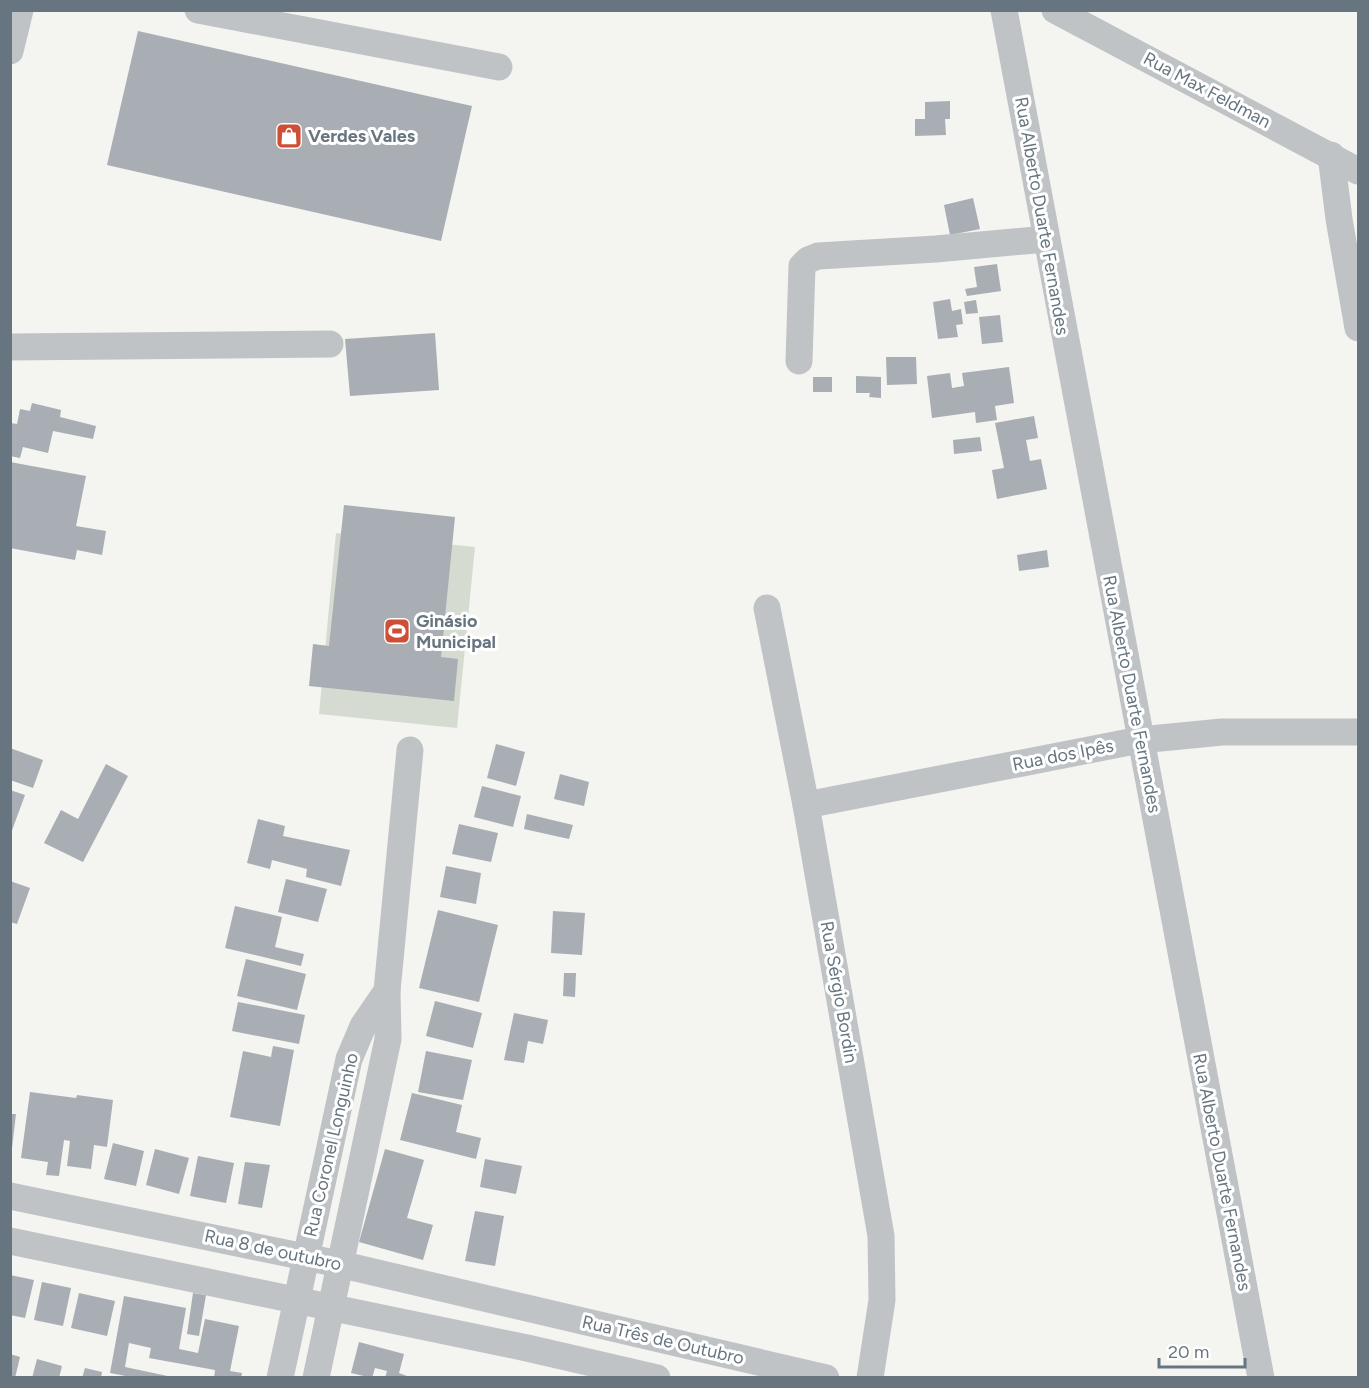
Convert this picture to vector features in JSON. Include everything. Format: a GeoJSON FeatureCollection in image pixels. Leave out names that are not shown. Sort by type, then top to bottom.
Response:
{"type":"FeatureCollection","features":[{"type":"Feature","properties":{"kind":"street"},"geometry":{"type":"LineString","coordinates":[[10,51],[20,10]]}},
{"type":"Feature","properties":{"kind":"street"},"geometry":{"type":"LineString","coordinates":[[198,10],[500,67]]}},
{"type":"Feature","properties":{"kind":"street","name":"Rua Alberto Duarte Fernandes"},"geometry":{"type":"LineString","coordinates":[[1004,10],[1261,1377]]}},
{"type":"Feature","properties":{"kind":"street","name":"Rua Max Feldman"},"geometry":{"type":"LineString","coordinates":[[1055,10],[1359,171]]}},
{"type":"Feature","properties":{"kind":"street"},"geometry":{"type":"LineString","coordinates":[[1331,155],[1339,219],[1359,328]]}},
{"type":"Feature","properties":{"kind":"street"},"geometry":{"type":"LineString","coordinates":[[798,361],[802,266],[808,260],[818,256],[1046,239]]}},
{"type":"Feature","properties":{"kind":"street"},"geometry":{"type":"LineString","coordinates":[[10,347],[330,344]]}},
{"type":"Feature","properties":{"kind":"street","name":"Rua Sérgio Bordin"},"geometry":{"type":"LineString","coordinates":[[767,608],[806,804],[881,1236],[882,1300],[870,1377]]}},
{"type":"Feature","properties":{"kind":"street","name":"Rua dos Ipês"},"geometry":{"type":"LineString","coordinates":[[806,804],[1140,740],[1222,732],[1359,732]]}},
{"type":"Feature","properties":{"kind":"street","name":"Rua Coronel Longuinho"},"geometry":{"type":"LineString","coordinates":[[316,1377],[388,1039],[387,991],[410,750]]}},
{"type":"Feature","properties":{"kind":"street","name":"Rua Coronel Longuinho"},"geometry":{"type":"LineString","coordinates":[[280,1377],[349,1059],[363,1026],[387,991]]}},
{"type":"Feature","properties":{"kind":"street"},"geometry":{"type":"LineString","coordinates":[[334,1127],[368,1134]]}},
{"type":"Feature","properties":{"kind":"street","name":"Rua 8 de outubro"},"geometry":{"type":"LineString","coordinates":[[10,1196],[339,1264],[534,1311]]}},
{"type":"Feature","properties":{"kind":"street"},"geometry":{"type":"LineString","coordinates":[[43,1247],[51,1204]]}},
{"type":"Feature","properties":{"kind":"street"},"geometry":{"type":"LineString","coordinates":[[10,1240],[657,1377]]}},
{"type":"Feature","properties":{"kind":"street"},"geometry":{"type":"LineString","coordinates":[[527,1348],[534,1311]]}},
{"type":"Feature","properties":{"kind":"street","name":"Rua Três de Outubro"},"geometry":{"type":"LineString","coordinates":[[534,1311],[826,1377]]}},
{"type":"Feature","properties":{"kind":"shaded area","name":"Ginásio Municipal"},"geometry":{"type":"Polygon","coordinates":[[[336,533],[475,547],[457,728],[319,714],[336,533]]]}},
{"type":"Feature","properties":{"kind":"building","name":"Verdes Vales"},"geometry":{"type":"Polygon","coordinates":[[[138,31],[472,106],[441,241],[107,165],[138,31]]]}},
{"type":"Feature","properties":{"kind":"building"},"geometry":{"type":"Polygon","coordinates":[[[950,101],[950,119],[945,119],[946,135],[915,136],[915,119],[925,119],[925,102],[950,101]]]}},
{"type":"Feature","properties":{"kind":"building"},"geometry":{"type":"Polygon","coordinates":[[[973,198],[980,229],[950,235],[944,205],[973,198]]]}},
{"type":"Feature","properties":{"kind":"building"},"geometry":{"type":"Polygon","coordinates":[[[997,264],[1001,291],[967,296],[965,289],[977,287],[974,267],[997,264]]]}},
{"type":"Feature","properties":{"kind":"building"},"geometry":{"type":"Polygon","coordinates":[[[950,299],[952,311],[961,309],[963,324],[956,325],[958,337],[938,339],[933,302],[950,299]]]}},
{"type":"Feature","properties":{"kind":"building"},"geometry":{"type":"Polygon","coordinates":[[[976,300],[978,313],[966,314],[964,302],[976,300]]]}},
{"type":"Feature","properties":{"kind":"building"},"geometry":{"type":"Polygon","coordinates":[[[1000,315],[1003,342],[982,344],[979,317],[1000,315]]]}},
{"type":"Feature","properties":{"kind":"building"},"geometry":{"type":"Polygon","coordinates":[[[435,333],[439,390],[350,396],[345,339],[435,333]]]}},
{"type":"Feature","properties":{"kind":"building"},"geometry":{"type":"Polygon","coordinates":[[[886,357],[916,357],[917,384],[887,385],[886,357]]]}},
{"type":"Feature","properties":{"kind":"building"},"geometry":{"type":"Polygon","coordinates":[[[1009,367],[1014,403],[995,406],[997,420],[976,423],[975,412],[932,418],[927,376],[950,373],[952,388],[964,386],[962,373],[1009,367]]]}},
{"type":"Feature","properties":{"kind":"building"},"geometry":{"type":"Polygon","coordinates":[[[856,376],[881,377],[881,398],[869,397],[870,393],[856,393],[856,376]]]}},
{"type":"Feature","properties":{"kind":"building"},"geometry":{"type":"Polygon","coordinates":[[[813,377],[832,377],[832,392],[813,392],[813,377]]]}},
{"type":"Feature","properties":{"kind":"building"},"geometry":{"type":"Polygon","coordinates":[[[32,403],[61,410],[60,417],[96,426],[93,439],[53,431],[48,453],[23,447],[20,458],[10,456],[10,423],[17,424],[20,409],[30,411],[32,403]]]}},
{"type":"Feature","properties":{"kind":"building"},"geometry":{"type":"Polygon","coordinates":[[[1034,416],[1038,438],[1026,440],[1030,461],[1041,459],[1047,489],[997,499],[992,470],[1004,468],[995,423],[1034,416]]]}},
{"type":"Feature","properties":{"kind":"building"},"geometry":{"type":"Polygon","coordinates":[[[980,437],[982,451],[954,454],[953,440],[980,437]]]}},
{"type":"Feature","properties":{"kind":"building"},"geometry":{"type":"Polygon","coordinates":[[[10,462],[86,476],[76,526],[106,531],[102,555],[77,550],[75,560],[10,548],[10,462]]]}},
{"type":"Feature","properties":{"kind":"building","name":"Ginásio Municipal"},"geometry":{"type":"Polygon","coordinates":[[[344,505],[455,517],[441,657],[458,659],[454,701],[309,686],[313,644],[329,646],[344,505]]]}},
{"type":"Feature","properties":{"kind":"building"},"geometry":{"type":"Polygon","coordinates":[[[1047,550],[1049,567],[1019,571],[1017,555],[1047,550]]]}},
{"type":"Feature","properties":{"kind":"building"},"geometry":{"type":"Polygon","coordinates":[[[496,744],[525,752],[516,786],[487,778],[496,744]]]}},
{"type":"Feature","properties":{"kind":"building"},"geometry":{"type":"Polygon","coordinates":[[[10,748],[43,760],[33,788],[10,780],[10,748]]]}},
{"type":"Feature","properties":{"kind":"building"},"geometry":{"type":"Polygon","coordinates":[[[106,764],[128,776],[83,862],[44,843],[61,810],[78,819],[106,764]]]}},
{"type":"Feature","properties":{"kind":"building"},"geometry":{"type":"Polygon","coordinates":[[[560,774],[589,782],[584,806],[554,799],[560,774]]]}},
{"type":"Feature","properties":{"kind":"building"},"geometry":{"type":"Polygon","coordinates":[[[482,786],[521,796],[513,827],[474,817],[482,786]]]}},
{"type":"Feature","properties":{"kind":"building"},"geometry":{"type":"Polygon","coordinates":[[[10,790],[25,795],[11,833],[10,833],[10,790]]]}},
{"type":"Feature","properties":{"kind":"building"},"geometry":{"type":"Polygon","coordinates":[[[527,814],[573,825],[569,839],[524,829],[527,814]]]}},
{"type":"Feature","properties":{"kind":"building"},"geometry":{"type":"Polygon","coordinates":[[[258,819],[285,826],[283,836],[350,850],[341,886],[306,877],[307,869],[272,860],[270,869],[247,863],[258,819]]]}},
{"type":"Feature","properties":{"kind":"building"},"geometry":{"type":"Polygon","coordinates":[[[459,824],[498,833],[491,862],[452,854],[459,824]]]}},
{"type":"Feature","properties":{"kind":"building"},"geometry":{"type":"Polygon","coordinates":[[[446,866],[481,873],[476,904],[440,897],[446,866]]]}},
{"type":"Feature","properties":{"kind":"building"},"geometry":{"type":"Polygon","coordinates":[[[286,879],[327,889],[318,922],[278,912],[286,879]]]}},
{"type":"Feature","properties":{"kind":"building"},"geometry":{"type":"Polygon","coordinates":[[[10,881],[30,888],[17,924],[10,922],[10,881]]]}},
{"type":"Feature","properties":{"kind":"building"},"geometry":{"type":"Polygon","coordinates":[[[235,906],[282,917],[275,947],[304,954],[301,966],[225,948],[235,906]]]}},
{"type":"Feature","properties":{"kind":"building"},"geometry":{"type":"Polygon","coordinates":[[[438,910],[498,925],[479,1002],[419,988],[438,910]]]}},
{"type":"Feature","properties":{"kind":"building"},"geometry":{"type":"Polygon","coordinates":[[[553,911],[585,913],[582,955],[551,953],[553,911]]]}},
{"type":"Feature","properties":{"kind":"building"},"geometry":{"type":"Polygon","coordinates":[[[246,959],[306,974],[297,1010],[237,996],[246,959]]]}},
{"type":"Feature","properties":{"kind":"building"},"geometry":{"type":"Polygon","coordinates":[[[564,973],[576,973],[575,997],[563,996],[564,973]]]}},
{"type":"Feature","properties":{"kind":"building"},"geometry":{"type":"Polygon","coordinates":[[[435,1001],[482,1013],[473,1048],[426,1036],[435,1001]]]}},
{"type":"Feature","properties":{"kind":"building"},"geometry":{"type":"Polygon","coordinates":[[[238,1002],[305,1015],[299,1044],[232,1031],[238,1002]]]}},
{"type":"Feature","properties":{"kind":"building"},"geometry":{"type":"Polygon","coordinates":[[[514,1013],[548,1020],[543,1044],[528,1041],[524,1063],[504,1060],[514,1013]]]}},
{"type":"Feature","properties":{"kind":"building"},"geometry":{"type":"Polygon","coordinates":[[[273,1046],[294,1050],[280,1126],[230,1117],[243,1051],[271,1057],[273,1046]]]}},
{"type":"Feature","properties":{"kind":"building"},"geometry":{"type":"Polygon","coordinates":[[[426,1051],[472,1060],[463,1100],[418,1092],[426,1051]]]}},
{"type":"Feature","properties":{"kind":"building"},"geometry":{"type":"Polygon","coordinates":[[[30,1092],[113,1100],[107,1147],[94,1145],[91,1169],[67,1166],[70,1141],[64,1140],[59,1176],[46,1175],[48,1162],[21,1158],[30,1092]]]}},
{"type":"Feature","properties":{"kind":"building"},"geometry":{"type":"Polygon","coordinates":[[[412,1093],[462,1105],[456,1132],[481,1138],[476,1159],[400,1140],[412,1093]]]}},
{"type":"Feature","properties":{"kind":"building"},"geometry":{"type":"Polygon","coordinates":[[[10,1114],[16,1114],[12,1148],[10,1148],[10,1114]]]}},
{"type":"Feature","properties":{"kind":"building"},"geometry":{"type":"Polygon","coordinates":[[[113,1143],[144,1151],[136,1186],[104,1179],[113,1143]]]}},
{"type":"Feature","properties":{"kind":"building"},"geometry":{"type":"Polygon","coordinates":[[[155,1149],[189,1158],[179,1194],[146,1185],[155,1149]]]}},
{"type":"Feature","properties":{"kind":"building"},"geometry":{"type":"Polygon","coordinates":[[[385,1149],[424,1160],[407,1218],[433,1225],[423,1260],[359,1242],[385,1149]]]}},
{"type":"Feature","properties":{"kind":"building"},"geometry":{"type":"Polygon","coordinates":[[[198,1156],[234,1163],[226,1203],[190,1196],[198,1156]]]}},
{"type":"Feature","properties":{"kind":"building"},"geometry":{"type":"Polygon","coordinates":[[[485,1159],[522,1166],[516,1194],[480,1187],[485,1159]]]}},
{"type":"Feature","properties":{"kind":"building"},"geometry":{"type":"Polygon","coordinates":[[[245,1162],[270,1165],[262,1208],[238,1204],[245,1162]]]}},
{"type":"Feature","properties":{"kind":"building"},"geometry":{"type":"Polygon","coordinates":[[[475,1211],[504,1216],[495,1266],[465,1261],[475,1211]]]}},
{"type":"Feature","properties":{"kind":"building"},"geometry":{"type":"Polygon","coordinates":[[[10,1275],[34,1280],[25,1318],[10,1315],[10,1275]]]}},
{"type":"Feature","properties":{"kind":"building"},"geometry":{"type":"Polygon","coordinates":[[[42,1282],[71,1288],[63,1326],[34,1320],[42,1282]]]}},
{"type":"Feature","properties":{"kind":"building"},"geometry":{"type":"Polygon","coordinates":[[[79,1293],[115,1301],[107,1336],[71,1328],[79,1293]]]}},
{"type":"Feature","properties":{"kind":"building"},"geometry":{"type":"Polygon","coordinates":[[[193,1293],[206,1295],[199,1336],[187,1334],[193,1293]]]}},
{"type":"Feature","properties":{"kind":"building"},"geometry":{"type":"Polygon","coordinates":[[[124,1296],[186,1308],[179,1349],[198,1353],[205,1319],[239,1326],[230,1371],[242,1373],[241,1378],[214,1378],[215,1370],[149,1358],[151,1348],[129,1343],[125,1367],[177,1378],[136,1378],[110,1373],[124,1296]]]}},
{"type":"Feature","properties":{"kind":"building"},"geometry":{"type":"Polygon","coordinates":[[[359,1342],[404,1354],[399,1373],[412,1378],[385,1378],[387,1371],[375,1368],[372,1378],[351,1373],[359,1342]]]}},
{"type":"Feature","properties":{"kind":"building"},"geometry":{"type":"Polygon","coordinates":[[[10,1354],[20,1357],[15,1378],[10,1378],[10,1354]]]}},
{"type":"Feature","properties":{"kind":"building"},"geometry":{"type":"Polygon","coordinates":[[[37,1359],[62,1366],[59,1378],[32,1378],[37,1359]]]}},
{"type":"Feature","properties":{"kind":"building"},"geometry":{"type":"Polygon","coordinates":[[[85,1368],[102,1372],[101,1378],[82,1378],[85,1368]]]}},
{"type":"Feature","properties":{"kind":"place","name":"Verdes Vales"},"geometry":{"type":"Point","coordinates":[289,136]}},
{"type":"Feature","properties":{"kind":"place","name":"Ginásio Municipal"},"geometry":{"type":"Point","coordinates":[397,631]}}]}
